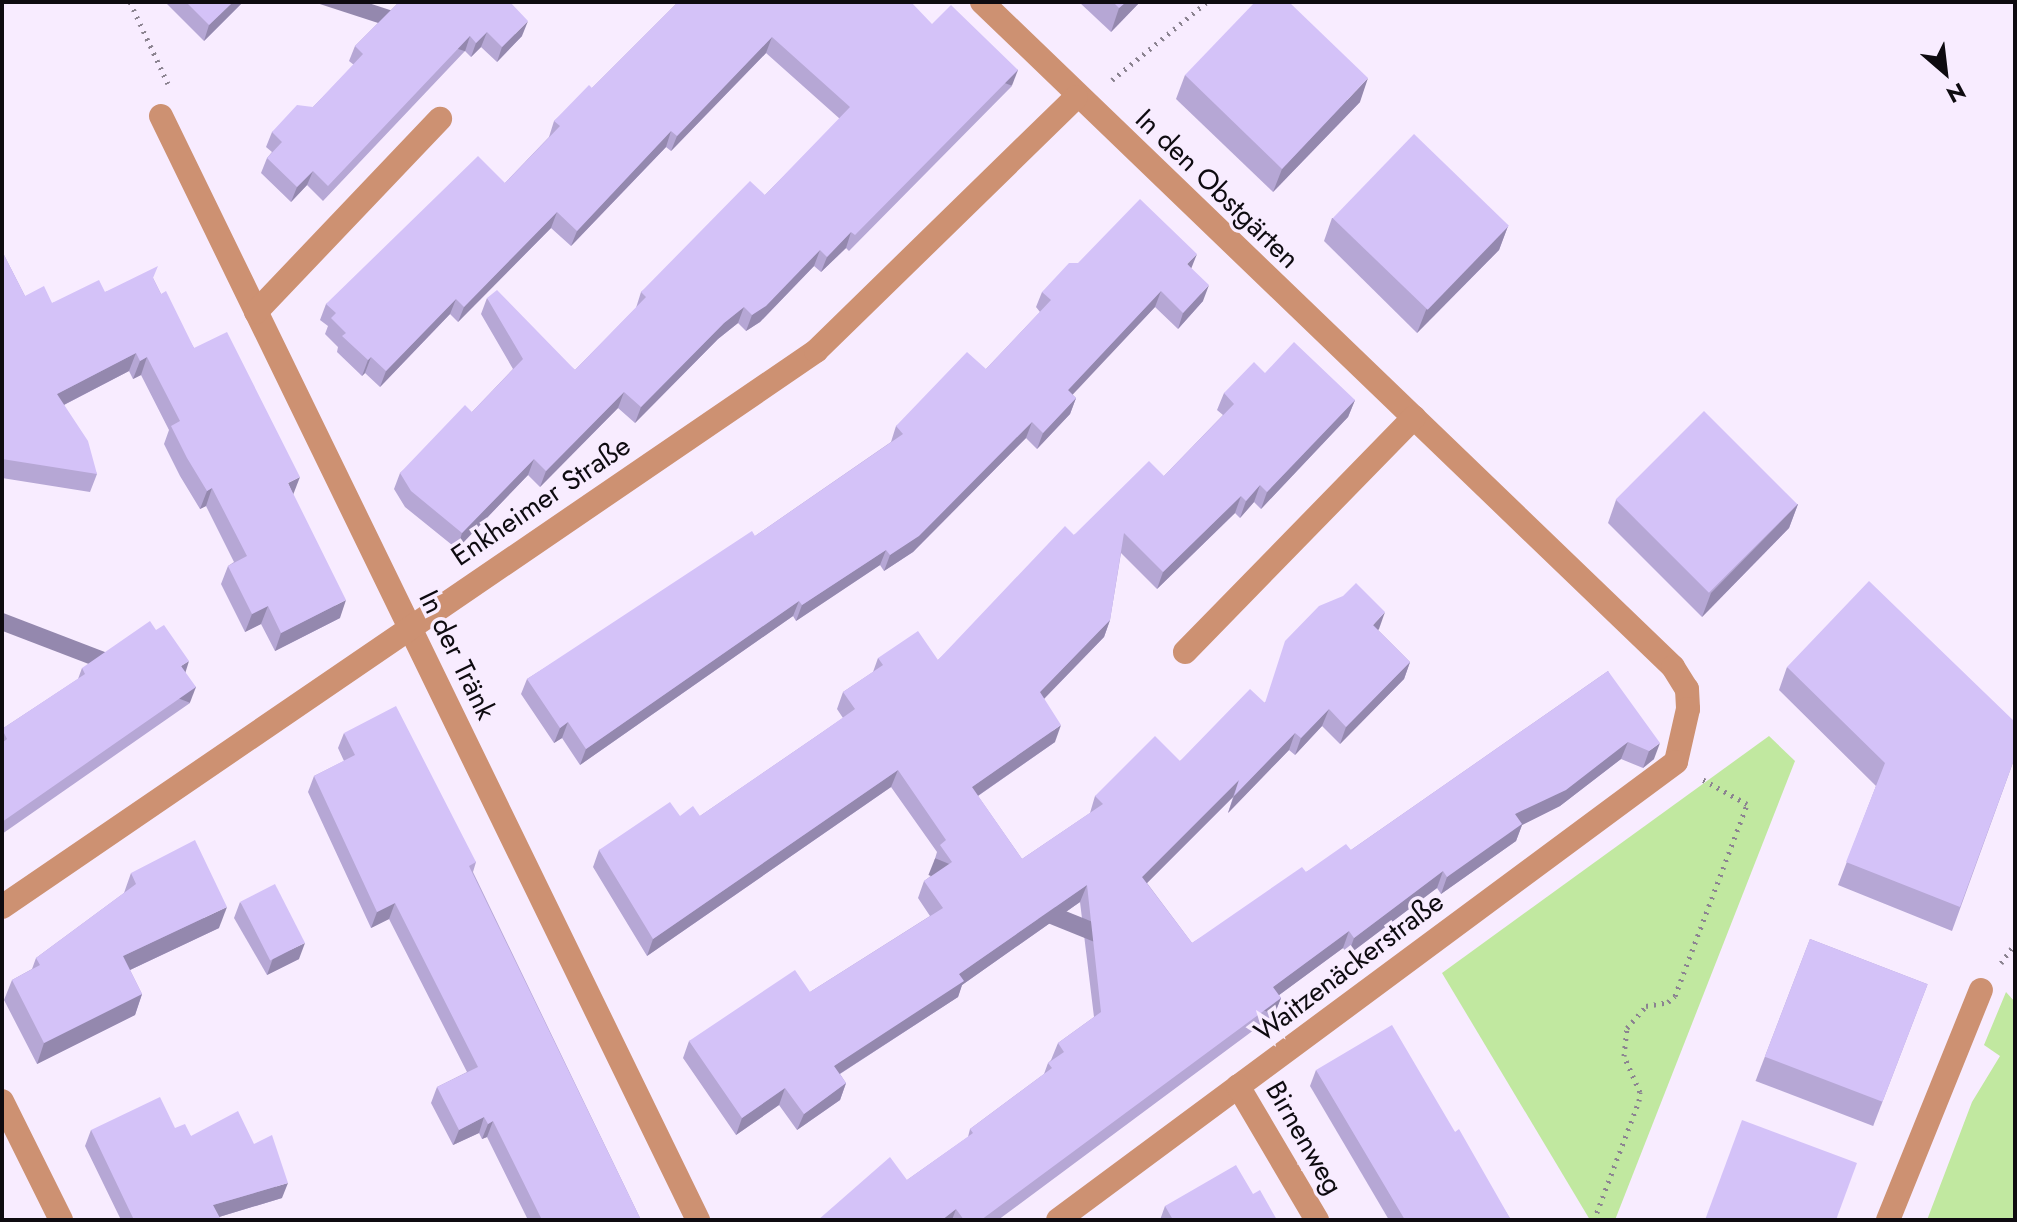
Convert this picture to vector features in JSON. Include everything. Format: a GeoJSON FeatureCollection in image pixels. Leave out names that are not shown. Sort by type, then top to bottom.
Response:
{"type":"FeatureCollection","features":[{"type":"Feature","properties":{"kind":"street","name":"In den Obstgärten"},"geometry":{"type":"LineString","coordinates":[[982,2],[1080,101],[1414,417],[1683,679],[1688,709],[1676,762]]}},
{"type":"Feature","properties":{"kind":"street","name":"Enkheimer Straße"},"geometry":{"type":"LineString","coordinates":[[2,907],[816,351],[1080,101]]}},
{"type":"Feature","properties":{"kind":"street","name":"In der Tränk"},"geometry":{"type":"LineString","coordinates":[[161,116],[698,1220]]}},
{"type":"Feature","properties":{"kind":"street"},"geometry":{"type":"LineString","coordinates":[[256,312],[440,119]]}},
{"type":"Feature","properties":{"kind":"street"},"geometry":{"type":"LineString","coordinates":[[1185,652],[1414,417]]}},
{"type":"Feature","properties":{"kind":"street","name":"Waitzenäckerstraße"},"geometry":{"type":"LineString","coordinates":[[1058,1220],[1676,762]]}},
{"type":"Feature","properties":{"kind":"street"},"geometry":{"type":"LineString","coordinates":[[1888,1220],[1981,990]]}},
{"type":"Feature","properties":{"kind":"street","name":"Birnenweg"},"geometry":{"type":"LineString","coordinates":[[1238,1086],[1317,1220]]}},
{"type":"Feature","properties":{"kind":"street"},"geometry":{"type":"LineString","coordinates":[[2,1101],[61,1220]]}},
{"type":"Feature","properties":{"kind":"path"},"geometry":{"type":"LineString","coordinates":[[130,2],[171,91],[161,116]]}},
{"type":"Feature","properties":{"kind":"path"},"geometry":{"type":"LineString","coordinates":[[1080,101],[1207,2]]}},
{"type":"Feature","properties":{"kind":"path"},"geometry":{"type":"LineString","coordinates":[[1594,1220],[1639,1101],[1640,1092],[1624,1056],[1627,1028],[1646,1006],[1668,1002],[1675,996],[1747,804],[1676,762]]}},
{"type":"Feature","properties":{"kind":"green space"},"geometry":{"type":"Polygon","coordinates":[[[1769,736],[1795,761],[1615,1220],[1590,1220],[1442,973],[1769,736]]]}},
{"type":"Feature","properties":{"kind":"green space"},"geometry":{"type":"Polygon","coordinates":[[[2006,992],[2015,1002],[2015,1220],[1927,1220],[1972,1102],[2000,1056],[1984,1045],[2006,992]]]}},
{"type":"Feature","properties":{"kind":"building"},"geometry":{"type":"Polygon","coordinates":[[[186,2],[233,2],[209,25],[186,2]]]}},
{"type":"Feature","properties":{"kind":"building"},"geometry":{"type":"Polygon","coordinates":[[[399,2],[510,2],[528,21],[502,47],[487,32],[476,43],[470,36],[328,186],[313,171],[297,187],[267,158],[282,142],[272,132],[297,105],[313,107],[363,54],[355,46],[399,2]]]}},
{"type":"Feature","properties":{"kind":"building"},"geometry":{"type":"Polygon","coordinates":[[[678,2],[911,2],[932,24],[951,5],[1018,70],[855,235],[851,232],[827,257],[820,250],[766,306],[752,315],[744,307],[724,323],[641,407],[624,392],[546,471],[534,459],[462,533],[411,491],[400,473],[465,405],[472,412],[523,359],[487,298],[497,290],[575,370],[646,297],[641,292],[750,181],[765,195],[850,107],[772,37],[677,136],[671,131],[577,231],[557,212],[464,307],[456,299],[386,371],[371,357],[368,360],[342,336],[346,333],[331,318],[336,313],[326,304],[478,156],[505,183],[560,126],[554,121],[589,85],[592,88],[678,2]]]}},
{"type":"Feature","properties":{"kind":"building"},"geometry":{"type":"Polygon","coordinates":[[[1255,2],[1289,2],[1368,78],[1282,169],[1185,75],[1255,2]]]}},
{"type":"Feature","properties":{"kind":"building"},"geometry":{"type":"Polygon","coordinates":[[[1414,134],[1509,226],[1428,310],[1333,218],[1414,134]]]}},
{"type":"Feature","properties":{"kind":"building"},"geometry":{"type":"Polygon","coordinates":[[[1140,199],[1197,254],[1187,264],[1209,285],[1183,313],[1161,291],[1068,390],[1076,398],[1043,433],[1032,422],[919,536],[890,555],[886,550],[802,605],[799,601],[586,749],[568,722],[560,728],[527,679],[752,531],[755,536],[903,434],[896,426],[967,352],[986,369],[1051,300],[1042,292],[1069,263],[1078,263],[1140,199]]]}},
{"type":"Feature","properties":{"kind":"building"},"geometry":{"type":"Polygon","coordinates":[[[2,251],[25,296],[44,286],[52,303],[99,280],[105,292],[158,266],[153,278],[161,294],[166,291],[194,348],[227,332],[300,477],[288,483],[346,600],[281,633],[268,606],[252,614],[228,566],[247,556],[212,488],[207,491],[187,458],[171,426],[180,421],[147,357],[140,361],[136,353],[57,394],[88,441],[97,474],[2,459],[2,251]]]}},
{"type":"Feature","properties":{"kind":"building"},"geometry":{"type":"Polygon","coordinates":[[[1294,342],[1355,400],[1267,492],[1260,485],[1246,501],[1241,496],[1163,572],[1124,533],[1110,620],[1040,692],[1061,725],[972,787],[1022,859],[1103,804],[1095,796],[1155,736],[1180,761],[1250,689],[1265,703],[1285,641],[1319,606],[1343,596],[1356,583],[1385,612],[1373,625],[1410,662],[1346,727],[1329,709],[1301,738],[1295,733],[1234,796],[1239,780],[1142,877],[1192,943],[1302,867],[1306,872],[1346,844],[1351,850],[1608,671],[1660,743],[1649,751],[1628,742],[1566,790],[1515,814],[1522,824],[1447,877],[1443,871],[1354,938],[1349,931],[1273,987],[1281,998],[981,1220],[964,1220],[956,1209],[942,1220],[818,1220],[890,1157],[907,1180],[973,1133],[970,1129],[1052,1068],[1048,1063],[1064,1052],[1058,1043],[1101,1012],[1087,885],[959,974],[964,981],[834,1066],[846,1083],[804,1114],[785,1088],[742,1118],[689,1041],[795,970],[810,992],[943,908],[924,881],[952,862],[940,845],[946,840],[898,770],[653,939],[599,850],[670,802],[680,816],[693,806],[700,816],[821,733],[855,709],[843,692],[883,665],[878,658],[918,631],[938,660],[1065,526],[1074,535],[1149,461],[1164,476],[1234,404],[1224,393],[1254,362],[1265,373],[1294,342]]]}},
{"type":"Feature","properties":{"kind":"building"},"geometry":{"type":"Polygon","coordinates":[[[1704,411],[1797,504],[1709,593],[1616,499],[1704,411]]]}},
{"type":"Feature","properties":{"kind":"building"},"geometry":{"type":"Polygon","coordinates":[[[1869,581],[2015,722],[2015,757],[1960,907],[1846,862],[1885,763],[1787,667],[1869,581]]]}},
{"type":"Feature","properties":{"kind":"building"},"geometry":{"type":"Polygon","coordinates":[[[150,621],[156,630],[164,625],[189,661],[181,666],[196,687],[2,822],[2,743],[7,739],[2,729],[85,674],[82,668],[150,621]]]}},
{"type":"Feature","properties":{"kind":"building"},"geometry":{"type":"Polygon","coordinates":[[[396,706],[476,862],[469,866],[641,1220],[542,1220],[493,1121],[488,1124],[484,1117],[459,1130],[437,1087],[478,1067],[395,903],[377,912],[314,776],[355,755],[344,733],[396,706]]]}},
{"type":"Feature","properties":{"kind":"building"},"geometry":{"type":"Polygon","coordinates":[[[195,840],[227,907],[123,956],[142,994],[44,1043],[12,980],[40,965],[36,958],[136,884],[131,873],[195,840]]]}},
{"type":"Feature","properties":{"kind":"building"},"geometry":{"type":"Polygon","coordinates":[[[275,884],[305,943],[270,961],[240,902],[275,884]]]}},
{"type":"Feature","properties":{"kind":"building"},"geometry":{"type":"Polygon","coordinates":[[[1810,939],[1928,984],[1882,1102],[1765,1057],[1810,939]]]}},
{"type":"Feature","properties":{"kind":"building"},"geometry":{"type":"Polygon","coordinates":[[[1392,1025],[1455,1132],[1459,1129],[1511,1220],[1405,1220],[1316,1070],[1392,1025]]]}},
{"type":"Feature","properties":{"kind":"building"},"geometry":{"type":"Polygon","coordinates":[[[160,1097],[175,1128],[185,1124],[191,1136],[238,1111],[254,1144],[272,1135],[288,1183],[213,1205],[221,1220],[134,1220],[91,1130],[160,1097]]]}},
{"type":"Feature","properties":{"kind":"building"},"geometry":{"type":"Polygon","coordinates":[[[1742,1120],[1857,1163],[1836,1220],[1705,1220],[1742,1120]]]}},
{"type":"Feature","properties":{"kind":"building"},"geometry":{"type":"Polygon","coordinates":[[[1236,1165],[1253,1194],[1260,1190],[1277,1220],[1173,1220],[1165,1206],[1236,1165]]]}}]}
